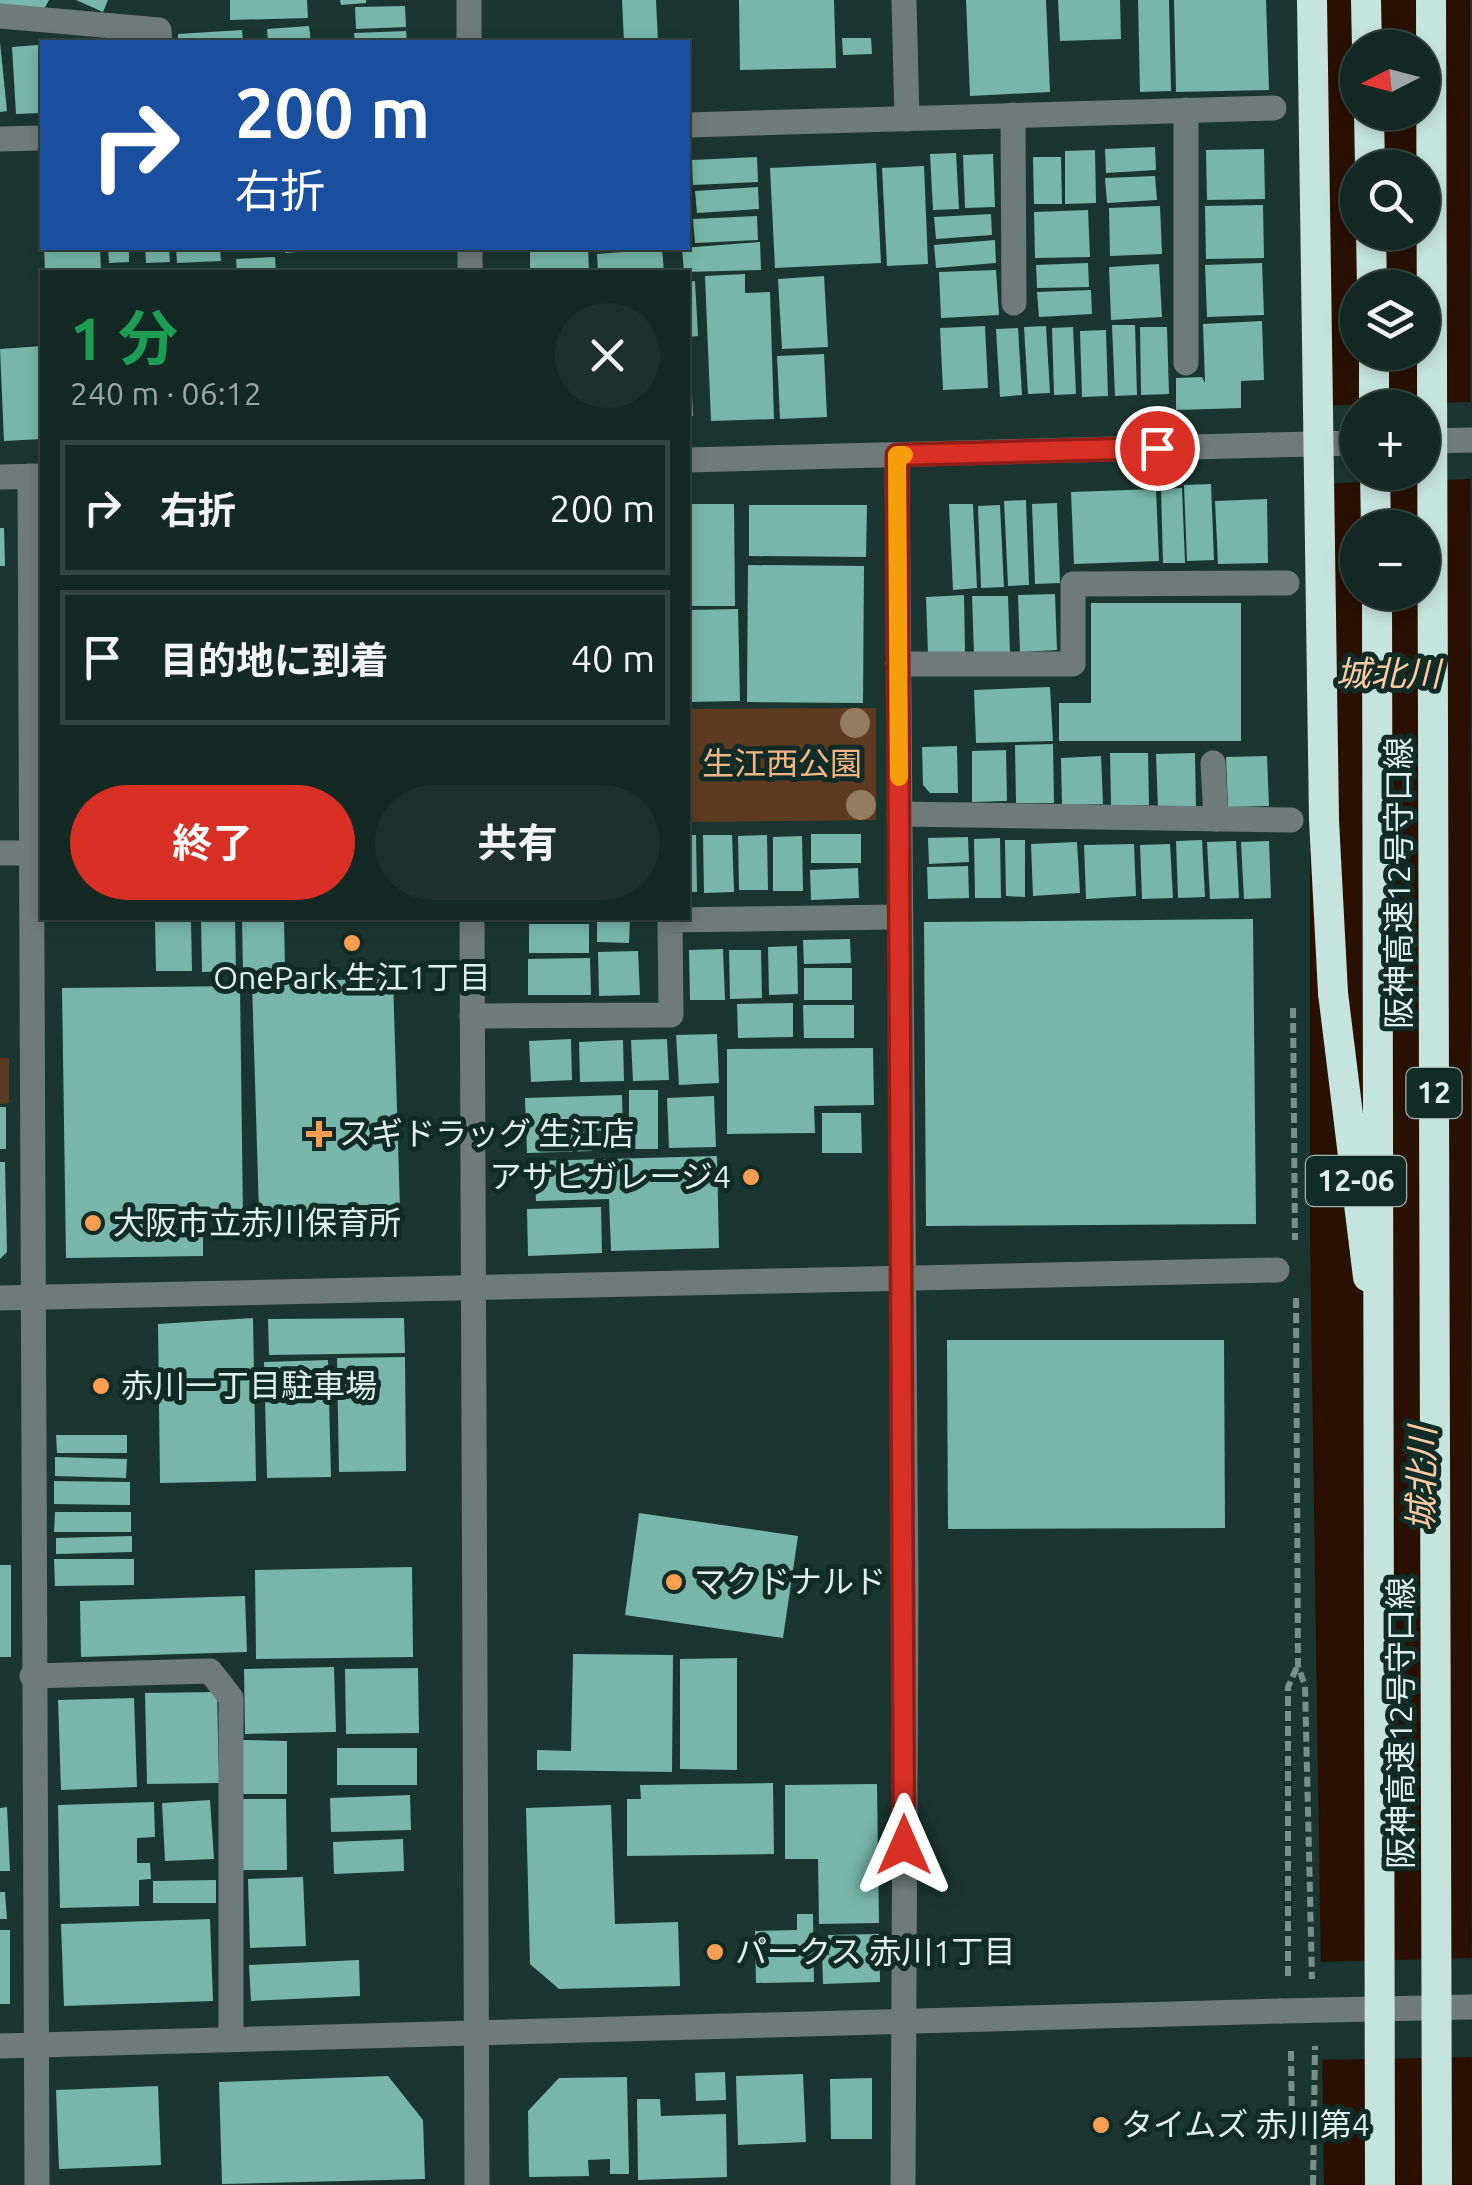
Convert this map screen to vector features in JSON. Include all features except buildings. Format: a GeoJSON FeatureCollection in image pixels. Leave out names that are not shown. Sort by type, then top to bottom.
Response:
{"type":"FeatureCollection","features":[{"type":"Feature","properties":{"kind":"highway","name":"12-06"},"geometry":{"type":"LineString","coordinates":[[1312,0],[1324,820],[1333,993],[1379,1369]]}},
{"type":"Feature","properties":{"kind":"highway"},"geometry":{"type":"LineString","coordinates":[[1366,0],[1367,30]]}},
{"type":"Feature","properties":{"kind":"highway","name":"阪神高速12号守口線"},"geometry":{"type":"LineString","coordinates":[[1431,0],[1437,2185]]}},
{"type":"Feature","properties":{"kind":"highway","name":"阪神高速12号守口線"},"geometry":{"type":"LineString","coordinates":[[1377,610],[1380,2185]]}},
{"type":"Feature","properties":{"kind":"street"},"geometry":{"type":"LineString","coordinates":[[469,0],[469,40]]}},
{"type":"Feature","properties":{"kind":"street"},"geometry":{"type":"LineString","coordinates":[[904,0],[906,119]]}},
{"type":"Feature","properties":{"kind":"street"},"geometry":{"type":"LineString","coordinates":[[0,16],[159,30],[160,40]]}},
{"type":"Feature","properties":{"kind":"street"},"geometry":{"type":"LineString","coordinates":[[690,125],[1274,108]]}},
{"type":"Feature","properties":{"kind":"street"},"geometry":{"type":"LineString","coordinates":[[1186,110],[1186,363]]}},
{"type":"Feature","properties":{"kind":"street"},"geometry":{"type":"LineString","coordinates":[[1013,115],[1014,304]]}},
{"type":"Feature","properties":{"kind":"street"},"geometry":{"type":"LineString","coordinates":[[0,139],[40,138]]}},
{"type":"Feature","properties":{"kind":"street"},"geometry":{"type":"LineString","coordinates":[[1440,441],[1472,440]]}},
{"type":"Feature","properties":{"kind":"street"},"geometry":{"type":"LineString","coordinates":[[690,460],[1340,443]]}},
{"type":"Feature","properties":{"kind":"street"},"geometry":{"type":"LineString","coordinates":[[897,455],[906,1587],[903,2185]]}},
{"type":"Feature","properties":{"kind":"street"},"geometry":{"type":"LineString","coordinates":[[0,477],[36,476],[32,1676],[37,2185]]}},
{"type":"Feature","properties":{"kind":"street"},"geometry":{"type":"LineString","coordinates":[[898,664],[1074,664],[1073,584],[1287,583]]}},
{"type":"Feature","properties":{"kind":"street"},"geometry":{"type":"LineString","coordinates":[[1213,762],[1216,820]]}},
{"type":"Feature","properties":{"kind":"street"},"geometry":{"type":"LineString","coordinates":[[899,814],[1291,820]]}},
{"type":"Feature","properties":{"kind":"street"},"geometry":{"type":"LineString","coordinates":[[0,853],[36,863]]}},
{"type":"Feature","properties":{"kind":"street"},"geometry":{"type":"LineString","coordinates":[[690,920],[898,917]]}},
{"type":"Feature","properties":{"kind":"street"},"geometry":{"type":"LineString","coordinates":[[472,920],[477,2185]]}},
{"type":"Feature","properties":{"kind":"street"},"geometry":{"type":"LineString","coordinates":[[472,1016],[670,1015],[670,920]]}},
{"type":"Feature","properties":{"kind":"street"},"geometry":{"type":"LineString","coordinates":[[0,1298],[474,1284],[1277,1270]]}},
{"type":"Feature","properties":{"kind":"street"},"geometry":{"type":"LineString","coordinates":[[32,1676],[210,1671],[231,1698],[231,2039]]}},
{"type":"Feature","properties":{"kind":"street"},"geometry":{"type":"LineString","coordinates":[[0,2046],[1472,2007]]}},
{"type":"Feature","properties":{"kind":"path"},"geometry":{"type":"LineString","coordinates":[[1292,996],[1295,1250]]}},
{"type":"Feature","properties":{"kind":"path"},"geometry":{"type":"LineString","coordinates":[[1296,1289],[1298,1666],[1305,1686],[1312,1988]]}},
{"type":"Feature","properties":{"kind":"path"},"geometry":{"type":"LineString","coordinates":[[1288,1976],[1288,1687],[1298,1666]]}},
{"type":"Feature","properties":{"kind":"path"},"geometry":{"type":"LineString","coordinates":[[1313,2185],[1314,2042]]}},
{"type":"Feature","properties":{"kind":"path"},"geometry":{"type":"LineString","coordinates":[[1291,2051],[1292,2130],[1314,2136]]}},
{"type":"Feature","properties":{"kind":"green space","name":"生江西公園"},"geometry":{"type":"Polygon","coordinates":[[[876,708],[876,820],[690,822],[690,709],[876,708]]]}},
{"type":"Feature","properties":{"kind":"green space"},"geometry":{"type":"Polygon","coordinates":[[[0,1058],[9,1058],[9,1103],[0,1104],[0,1058]]]}},
{"type":"Feature","properties":{"kind":"water","name":"城北川"},"geometry":{"type":"Polygon","coordinates":[[[1310,0],[1470,0],[1472,2185],[1324,2185],[1310,1239],[1310,0]]]}},
{"type":"Feature","properties":{"kind":"pier"},"geometry":{"type":"Polygon","coordinates":[[[1472,402],[1472,479],[1440,480],[1440,403],[1472,402]]]}},
{"type":"Feature","properties":{"kind":"pier"},"geometry":{"type":"Polygon","coordinates":[[[1340,405],[1340,483],[1303,484],[1303,406],[1340,405]]]}},
{"type":"Feature","properties":{"kind":"pier"},"geometry":{"type":"Polygon","coordinates":[[[1472,1958],[1472,2057],[1320,2060],[1315,1962],[1472,1958]]]}},
{"type":"Feature","properties":{"kind":"slow traffic"},"geometry":{"type":"LineString","coordinates":[[899,777],[897,455],[904,455]]}},
{"type":"Feature","properties":{"kind":"place","name":"OnePark 生江1丁目"},"geometry":{"type":"Point","coordinates":[352,943]}},
{"type":"Feature","properties":{"kind":"place","name":"スギドラッグ 生江店"},"geometry":{"type":"Point","coordinates":[319,1134]}},
{"type":"Feature","properties":{"kind":"place","name":"アサヒガレージ4"},"geometry":{"type":"Point","coordinates":[751,1177]}},
{"type":"Feature","properties":{"kind":"place","name":"大阪市立赤川保育所"},"geometry":{"type":"Point","coordinates":[93,1223]}},
{"type":"Feature","properties":{"kind":"place","name":"赤川一丁目駐車場"},"geometry":{"type":"Point","coordinates":[101,1386]}},
{"type":"Feature","properties":{"kind":"place","name":"マクドナルド"},"geometry":{"type":"Point","coordinates":[674,1582]}},
{"type":"Feature","properties":{"kind":"place","name":"パークス 赤川1丁目"},"geometry":{"type":"Point","coordinates":[715,1952]}},
{"type":"Feature","properties":{"kind":"place","name":"タイムズ 赤川第4"},"geometry":{"type":"Point","coordinates":[1101,2125]}},
{"type":"Feature","properties":{"kind":"route"},"geometry":{"type":"LineString","coordinates":[[904,1845],[906,1587],[897,455],[1157,448]]}}]}
